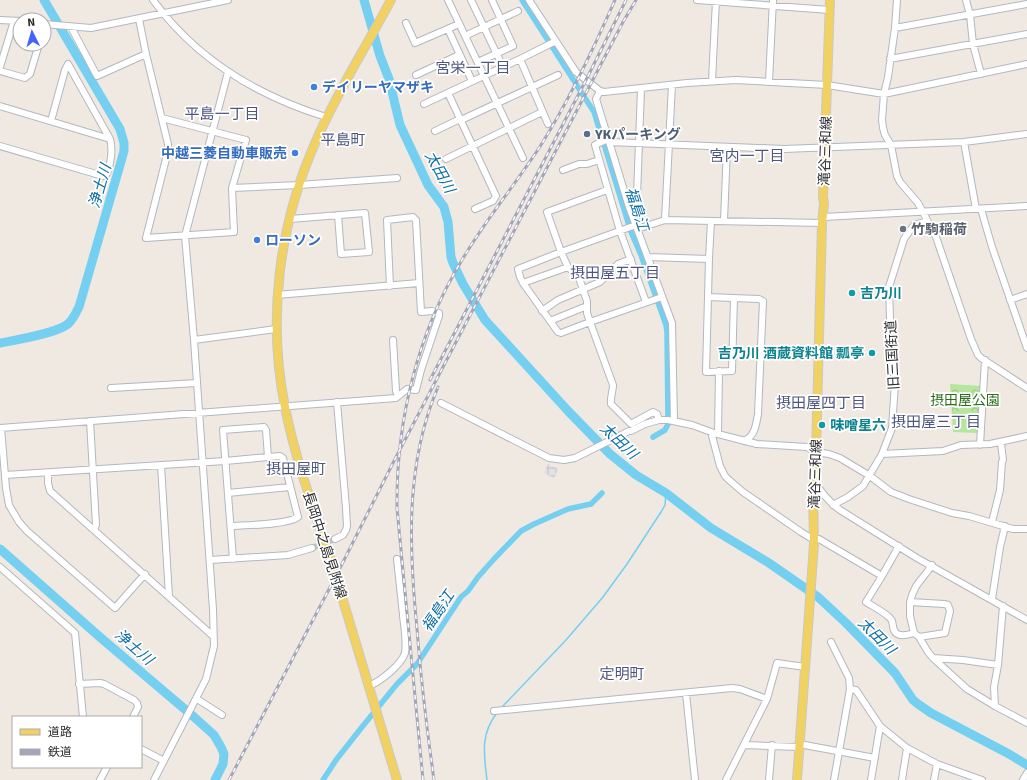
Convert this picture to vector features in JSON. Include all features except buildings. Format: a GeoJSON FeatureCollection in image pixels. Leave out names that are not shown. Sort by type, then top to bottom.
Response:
{"type":"FeatureCollection","features":[{"type":"Feature","properties":{"kind":"main road","name":"滝谷三和線"},"geometry":{"type":"LineString","coordinates":[[797,780],[809,610],[813,574],[813,479],[816,452],[830,0]]}},
{"type":"Feature","properties":{"kind":"main road","name":"長岡中之島見附線"},"geometry":{"type":"LineString","coordinates":[[391,1],[326,118],[315,142],[299,185],[281,258],[277,295],[276,329],[284,406],[300,468],[330,557],[397,780]]}},
{"type":"Feature","properties":{"kind":"street"},"geometry":{"type":"LineString","coordinates":[[153,0],[163,14],[196,47],[228,72],[287,104],[326,118]]}},
{"type":"Feature","properties":{"kind":"street"},"geometry":{"type":"LineString","coordinates":[[52,25],[91,28],[163,14],[217,1],[228,0]]}},
{"type":"Feature","properties":{"kind":"street"},"geometry":{"type":"LineString","coordinates":[[448,0],[523,158]]}},
{"type":"Feature","properties":{"kind":"street"},"geometry":{"type":"LineString","coordinates":[[471,0],[503,67]]}},
{"type":"Feature","properties":{"kind":"street"},"geometry":{"type":"LineString","coordinates":[[478,62],[514,46],[492,0]]}},
{"type":"Feature","properties":{"kind":"street"},"geometry":{"type":"LineString","coordinates":[[697,0],[773,3],[830,10]]}},
{"type":"Feature","properties":{"kind":"street"},"geometry":{"type":"LineString","coordinates":[[897,0],[895,28],[884,94],[882,124],[885,135],[891,145],[897,176],[915,198],[938,244],[976,351],[985,360],[1027,388]]}},
{"type":"Feature","properties":{"kind":"street"},"geometry":{"type":"LineString","coordinates":[[966,0],[970,15],[973,44],[980,74]]}},
{"type":"Feature","properties":{"kind":"street"},"geometry":{"type":"LineString","coordinates":[[532,1],[555,41],[576,72],[600,91],[608,92],[712,81],[736,80],[828,85],[884,94],[1027,64]]}},
{"type":"Feature","properties":{"kind":"street"},"geometry":{"type":"LineString","coordinates":[[712,81],[716,1]]}},
{"type":"Feature","properties":{"kind":"street"},"geometry":{"type":"LineString","coordinates":[[769,81],[773,3]]}},
{"type":"Feature","properties":{"kind":"street"},"geometry":{"type":"LineString","coordinates":[[895,28],[1027,4]]}},
{"type":"Feature","properties":{"kind":"street"},"geometry":{"type":"LineString","coordinates":[[466,36],[518,11]]}},
{"type":"Feature","properties":{"kind":"street"},"geometry":{"type":"LineString","coordinates":[[139,18],[168,151],[146,238],[234,232],[232,188],[246,140],[162,118]]}},
{"type":"Feature","properties":{"kind":"street"},"geometry":{"type":"LineString","coordinates":[[0,20],[12,21]]}},
{"type":"Feature","properties":{"kind":"street"},"geometry":{"type":"LineString","coordinates":[[406,23],[415,43],[460,24]]}},
{"type":"Feature","properties":{"kind":"street"},"geometry":{"type":"LineString","coordinates":[[71,27],[97,76],[146,54]]}},
{"type":"Feature","properties":{"kind":"street"},"geometry":{"type":"LineString","coordinates":[[448,29],[472,81]]}},
{"type":"Feature","properties":{"kind":"street"},"geometry":{"type":"LineString","coordinates":[[0,67],[1,58],[12,33]]}},
{"type":"Feature","properties":{"kind":"street"},"geometry":{"type":"LineString","coordinates":[[890,59],[1027,34]]}},
{"type":"Feature","properties":{"kind":"street"},"geometry":{"type":"LineString","coordinates":[[424,104],[546,47],[555,41]]}},
{"type":"Feature","properties":{"kind":"street"},"geometry":{"type":"LineString","coordinates":[[0,71],[25,78],[28,77],[37,52]]}},
{"type":"Feature","properties":{"kind":"street"},"geometry":{"type":"LineString","coordinates":[[416,76],[460,55]]}},
{"type":"Feature","properties":{"kind":"street"},"geometry":{"type":"LineString","coordinates":[[520,59],[548,124]]}},
{"type":"Feature","properties":{"kind":"street"},"geometry":{"type":"LineString","coordinates":[[0,146],[103,176],[106,175],[112,144],[68,64],[51,121]]}},
{"type":"Feature","properties":{"kind":"street"},"geometry":{"type":"LineString","coordinates":[[154,780],[206,679],[210,668],[214,646],[210,560],[185,236],[228,72]]}},
{"type":"Feature","properties":{"kind":"street"},"geometry":{"type":"LineString","coordinates":[[435,131],[558,75]]}},
{"type":"Feature","properties":{"kind":"street"},"geometry":{"type":"LineString","coordinates":[[665,220],[672,85]]}},
{"type":"Feature","properties":{"kind":"street"},"geometry":{"type":"LineString","coordinates":[[636,227],[641,89]]}},
{"type":"Feature","properties":{"kind":"street"},"geometry":{"type":"LineString","coordinates":[[600,91],[596,99],[608,140],[636,227],[648,257],[661,297],[672,322],[673,421]]}},
{"type":"Feature","properties":{"kind":"street"},"geometry":{"type":"LineString","coordinates":[[448,93],[496,196],[493,200],[475,209]]}},
{"type":"Feature","properties":{"kind":"street"},"geometry":{"type":"LineString","coordinates":[[0,106],[110,139]]}},
{"type":"Feature","properties":{"kind":"street"},"geometry":{"type":"LineString","coordinates":[[446,159],[542,112]]}},
{"type":"Feature","properties":{"kind":"street"},"geometry":{"type":"LineString","coordinates":[[649,301],[631,259],[607,190],[595,145],[597,143],[608,140],[638,144],[784,149],[964,142],[1027,134]]}},
{"type":"Feature","properties":{"kind":"street"},"geometry":{"type":"LineString","coordinates":[[964,142],[979,208],[1027,348]]}},
{"type":"Feature","properties":{"kind":"street"},"geometry":{"type":"LineString","coordinates":[[724,221],[726,147]]}},
{"type":"Feature","properties":{"kind":"street"},"geometry":{"type":"LineString","coordinates":[[563,170],[579,164],[587,164],[599,160]]}},
{"type":"Feature","properties":{"kind":"street"},"geometry":{"type":"LineString","coordinates":[[232,188],[397,178]]}},
{"type":"Feature","properties":{"kind":"street"},"geometry":{"type":"LineString","coordinates":[[607,190],[547,212],[560,252],[568,267],[579,278],[587,301],[587,313],[613,385],[613,394],[610,399],[611,404],[631,424],[653,412],[657,414],[661,420]]}},
{"type":"Feature","properties":{"kind":"street"},"geometry":{"type":"LineString","coordinates":[[661,297],[561,333],[555,329],[542,311],[518,271],[520,267],[621,230],[665,220],[823,220],[921,211],[1027,206]]}},
{"type":"Feature","properties":{"kind":"street"},"geometry":{"type":"LineString","coordinates":[[290,219],[338,215],[365,213],[369,252],[341,254],[338,215]]}},
{"type":"Feature","properties":{"kind":"street"},"geometry":{"type":"LineString","coordinates":[[145,574],[115,608],[27,531],[19,522],[9,505],[0,428],[392,399],[407,389],[416,390],[439,316],[439,313],[432,311],[421,312],[418,283],[416,220],[413,217],[387,220],[390,286]]}},
{"type":"Feature","properties":{"kind":"street"},"geometry":{"type":"LineString","coordinates":[[711,221],[706,372],[732,371],[734,298]]}},
{"type":"Feature","properties":{"kind":"street","name":"旧三国街道"},"geometry":{"type":"LineString","coordinates":[[833,505],[863,486],[882,454],[894,422],[895,383],[891,347],[890,287],[904,239],[914,225],[927,222]]}},
{"type":"Feature","properties":{"kind":"street"},"geometry":{"type":"LineString","coordinates":[[648,257],[709,259]]}},
{"type":"Feature","properties":{"kind":"street"},"geometry":{"type":"LineString","coordinates":[[542,311],[558,300],[600,282],[618,264],[631,259]]}},
{"type":"Feature","properties":{"kind":"street"},"geometry":{"type":"LineString","coordinates":[[524,283],[568,267]]}},
{"type":"Feature","properties":{"kind":"street"},"geometry":{"type":"LineString","coordinates":[[277,295],[418,283]]}},
{"type":"Feature","properties":{"kind":"street"},"geometry":{"type":"LineString","coordinates":[[1010,300],[1027,294]]}},
{"type":"Feature","properties":{"kind":"street"},"geometry":{"type":"LineString","coordinates":[[708,297],[759,299],[763,303],[758,414],[753,433],[744,441]]}},
{"type":"Feature","properties":{"kind":"street"},"geometry":{"type":"LineString","coordinates":[[550,321],[586,306]]}},
{"type":"Feature","properties":{"kind":"street"},"geometry":{"type":"LineString","coordinates":[[194,340],[276,329]]}},
{"type":"Feature","properties":{"kind":"street"},"geometry":{"type":"LineString","coordinates":[[393,340],[396,390],[398,396]]}},
{"type":"Feature","properties":{"kind":"street"},"geometry":{"type":"LineString","coordinates":[[980,445],[985,360]]}},
{"type":"Feature","properties":{"kind":"street"},"geometry":{"type":"LineString","coordinates":[[718,434],[719,371]]}},
{"type":"Feature","properties":{"kind":"street"},"geometry":{"type":"LineString","coordinates":[[111,388],[197,383]]}},
{"type":"Feature","properties":{"kind":"street"},"geometry":{"type":"LineString","coordinates":[[334,539],[343,535],[347,526],[337,402]]}},
{"type":"Feature","properties":{"kind":"street"},"geometry":{"type":"LineString","coordinates":[[441,403],[549,458],[564,460],[578,456],[629,430],[631,431],[646,424],[661,420],[673,421],[698,427],[718,434],[768,446],[786,445],[807,447],[816,452],[829,454],[840,458],[870,476],[892,492],[909,499],[952,513],[992,522],[1014,529],[1027,529]]}},
{"type":"Feature","properties":{"kind":"street"},"geometry":{"type":"LineString","coordinates":[[90,421],[96,525],[94,530]]}},
{"type":"Feature","properties":{"kind":"street"},"geometry":{"type":"LineString","coordinates":[[233,559],[223,430],[264,427],[266,430],[268,457]]}},
{"type":"Feature","properties":{"kind":"street"},"geometry":{"type":"LineString","coordinates":[[711,432],[720,466],[725,476],[766,508],[814,540],[819,539],[882,576]]}},
{"type":"Feature","properties":{"kind":"street"},"geometry":{"type":"LineString","coordinates":[[882,454],[936,451],[961,445],[1001,443],[1027,436]]}},
{"type":"Feature","properties":{"kind":"street"},"geometry":{"type":"LineString","coordinates":[[992,522],[1000,490],[1003,460],[1001,443]]}},
{"type":"Feature","properties":{"kind":"street"},"geometry":{"type":"LineString","coordinates":[[5,475],[226,461],[280,456],[283,458],[298,517],[294,520],[231,526]]}},
{"type":"Feature","properties":{"kind":"street"},"geometry":{"type":"LineString","coordinates":[[161,465],[169,596]]}},
{"type":"Feature","properties":{"kind":"street"},"geometry":{"type":"LineString","coordinates":[[48,473],[50,491],[213,636]]}},
{"type":"Feature","properties":{"kind":"street"},"geometry":{"type":"LineString","coordinates":[[813,479],[819,489],[833,505],[899,546],[1027,620]]}},
{"type":"Feature","properties":{"kind":"street"},"geometry":{"type":"LineString","coordinates":[[228,493],[290,487]]}},
{"type":"Feature","properties":{"kind":"street"},"geometry":{"type":"LineString","coordinates":[[992,599],[1000,547],[1005,526]]}},
{"type":"Feature","properties":{"kind":"street"},"geometry":{"type":"LineString","coordinates":[[899,546],[866,602],[890,617],[893,630],[901,635],[945,633],[950,611],[948,605],[910,602]]}},
{"type":"Feature","properties":{"kind":"street"},"geometry":{"type":"LineString","coordinates":[[210,560],[288,555],[312,548]]}},
{"type":"Feature","properties":{"kind":"street"},"geometry":{"type":"LineString","coordinates":[[370,690],[395,667],[402,659],[405,652],[397,559]]}},
{"type":"Feature","properties":{"kind":"street"},"geometry":{"type":"LineString","coordinates":[[932,565],[916,584],[910,602],[910,616],[916,635],[933,658],[967,689],[995,706],[1027,722]]}},
{"type":"Feature","properties":{"kind":"street"},"geometry":{"type":"LineString","coordinates":[[0,567],[75,633],[83,716]]}},
{"type":"Feature","properties":{"kind":"street"},"geometry":{"type":"LineString","coordinates":[[995,706],[994,687],[998,665],[1003,606]]}},
{"type":"Feature","properties":{"kind":"street"},"geometry":{"type":"LineString","coordinates":[[831,642],[849,678],[850,689],[834,780]]}},
{"type":"Feature","properties":{"kind":"street"},"geometry":{"type":"LineString","coordinates":[[933,658],[963,660],[998,665]]}},
{"type":"Feature","properties":{"kind":"street"},"geometry":{"type":"LineString","coordinates":[[726,780],[767,699],[777,662],[805,667]]}},
{"type":"Feature","properties":{"kind":"street"},"geometry":{"type":"LineString","coordinates":[[79,684],[104,684],[134,700],[138,707],[134,716]]}},
{"type":"Feature","properties":{"kind":"street"},"geometry":{"type":"LineString","coordinates":[[494,711],[732,688],[740,689],[767,699]]}},
{"type":"Feature","properties":{"kind":"street"},"geometry":{"type":"LineString","coordinates":[[850,689],[856,690],[880,726],[907,748],[937,764],[969,778],[982,780]]}},
{"type":"Feature","properties":{"kind":"street"},"geometry":{"type":"LineString","coordinates":[[686,693],[695,780]]}},
{"type":"Feature","properties":{"kind":"street"},"geometry":{"type":"LineString","coordinates":[[197,699],[222,715]]}},
{"type":"Feature","properties":{"kind":"street"},"geometry":{"type":"LineString","coordinates":[[871,780],[880,726]]}},
{"type":"Feature","properties":{"kind":"street"},"geometry":{"type":"LineString","coordinates":[[745,745],[799,745],[875,758]]}},
{"type":"Feature","properties":{"kind":"street"},"geometry":{"type":"LineString","coordinates":[[769,780],[772,745]]}},
{"type":"Feature","properties":{"kind":"street"},"geometry":{"type":"LineString","coordinates":[[902,780],[907,748]]}},
{"type":"Feature","properties":{"kind":"street"},"geometry":{"type":"LineString","coordinates":[[142,750],[164,761]]}},
{"type":"Feature","properties":{"kind":"street"},"geometry":{"type":"LineString","coordinates":[[934,780],[937,764]]}},
{"type":"Feature","properties":{"kind":"street"},"geometry":{"type":"LineString","coordinates":[[100,780],[106,768]]}},
{"type":"Feature","properties":{"kind":"street"},"geometry":{"type":"LineString","coordinates":[[1023,780],[1027,773]]}},
{"type":"Feature","properties":{"kind":"shaded area"},"geometry":{"type":"Polygon","coordinates":[[[548,464],[558,469],[554,478],[544,473],[548,464]]]}},
{"type":"Feature","properties":{"kind":"green space","name":"摂田屋公園"},"geometry":{"type":"Polygon","coordinates":[[[950,384],[982,386],[977,433],[953,432],[950,384]]]}},
{"type":"Feature","properties":{"kind":"waterway","name":"浄土川"},"geometry":{"type":"LineString","coordinates":[[0,343],[37,336],[56,330],[64,327],[74,317],[79,307],[124,151],[124,143],[120,129],[44,0]]}},
{"type":"Feature","properties":{"kind":"waterway","name":"太田川"},"geometry":{"type":"LineString","coordinates":[[364,0],[380,56],[389,79],[400,125],[428,185],[444,207],[448,222],[451,257],[453,263],[463,284],[485,320],[569,412],[610,454],[636,475],[666,493],[711,528],[769,563],[818,597],[895,673],[913,700],[918,704],[931,713],[1027,765]]}},
{"type":"Feature","properties":{"kind":"waterway","name":"福島江"},"geometry":{"type":"LineString","coordinates":[[522,0],[594,112],[631,232],[641,255],[666,325],[668,424],[665,430],[653,437]]}},
{"type":"Feature","properties":{"kind":"waterway","name":"福島江"},"geometry":{"type":"LineString","coordinates":[[323,780],[336,760],[362,727],[397,684],[417,664],[461,597],[521,531],[568,509],[591,504],[602,493]]}},
{"type":"Feature","properties":{"kind":"waterway"},"geometry":{"type":"LineString","coordinates":[[502,707],[566,640],[603,597],[627,564],[661,512],[665,505],[666,493]]}},
{"type":"Feature","properties":{"kind":"waterway","name":"浄土川"},"geometry":{"type":"LineString","coordinates":[[0,549],[214,735],[224,754],[223,764],[215,780]]}},
{"type":"Feature","properties":{"kind":"waterway"},"geometry":{"type":"LineString","coordinates":[[487,780],[484,745],[488,729],[497,713]]}},
{"type":"Feature","properties":{"kind":"tunnel"},"geometry":{"type":"LineString","coordinates":[[312,548],[335,539]]}},
{"type":"Feature","properties":{"kind":"railway"},"geometry":{"type":"LineString","coordinates":[[423,780],[397,508],[400,443],[412,380],[421,348],[446,288],[471,245],[552,128],[581,74],[615,0]]}},
{"type":"Feature","properties":{"kind":"railway"},"geometry":{"type":"LineString","coordinates":[[430,380],[626,0]]}},
{"type":"Feature","properties":{"kind":"railway"},"geometry":{"type":"LineString","coordinates":[[229,780],[623,22],[636,0]]}},
{"type":"Feature","properties":{"kind":"railway"},"geometry":{"type":"LineString","coordinates":[[434,780],[424,705],[414,598],[411,537],[412,506],[420,446],[427,416],[438,387]]}},
{"type":"Feature","properties":{"kind":"place","name":"デイリーヤマザキ"},"geometry":{"type":"Point","coordinates":[314,87]}},
{"type":"Feature","properties":{"kind":"place","name":"YKパーキング"},"geometry":{"type":"Point","coordinates":[587,134]}},
{"type":"Feature","properties":{"kind":"place","name":"中越三菱自動車販売"},"geometry":{"type":"Point","coordinates":[295,153]}},
{"type":"Feature","properties":{"kind":"place","name":"竹駒稲荷"},"geometry":{"type":"Point","coordinates":[903,229]}},
{"type":"Feature","properties":{"kind":"place","name":"ローソン"},"geometry":{"type":"Point","coordinates":[257,240]}},
{"type":"Feature","properties":{"kind":"place","name":"吉乃川"},"geometry":{"type":"Point","coordinates":[852,293]}},
{"type":"Feature","properties":{"kind":"place","name":"吉乃川 酒蔵資料館 瓢亭"},"geometry":{"type":"Point","coordinates":[872,353]}},
{"type":"Feature","properties":{"kind":"place","name":"味噌星六"},"geometry":{"type":"Point","coordinates":[822,425]}},
{"type":"Feature","properties":{"kind":"district","name":"宮栄一丁目"},"geometry":{"type":"Point","coordinates":[473,68]}},
{"type":"Feature","properties":{"kind":"district","name":"平島一丁目"},"geometry":{"type":"Point","coordinates":[222,114]}},
{"type":"Feature","properties":{"kind":"district","name":"平島町"},"geometry":{"type":"Point","coordinates":[343,140]}},
{"type":"Feature","properties":{"kind":"district","name":"宮内一丁目"},"geometry":{"type":"Point","coordinates":[747,156]}},
{"type":"Feature","properties":{"kind":"district","name":"摂田屋五丁目"},"geometry":{"type":"Point","coordinates":[615,273]}},
{"type":"Feature","properties":{"kind":"district","name":"摂田屋四丁目"},"geometry":{"type":"Point","coordinates":[821,403]}},
{"type":"Feature","properties":{"kind":"district","name":"摂田屋三丁目"},"geometry":{"type":"Point","coordinates":[936,422]}},
{"type":"Feature","properties":{"kind":"district","name":"摂田屋町"},"geometry":{"type":"Point","coordinates":[296,469]}},
{"type":"Feature","properties":{"kind":"district","name":"定明町"},"geometry":{"type":"Point","coordinates":[622,674]}}]}
